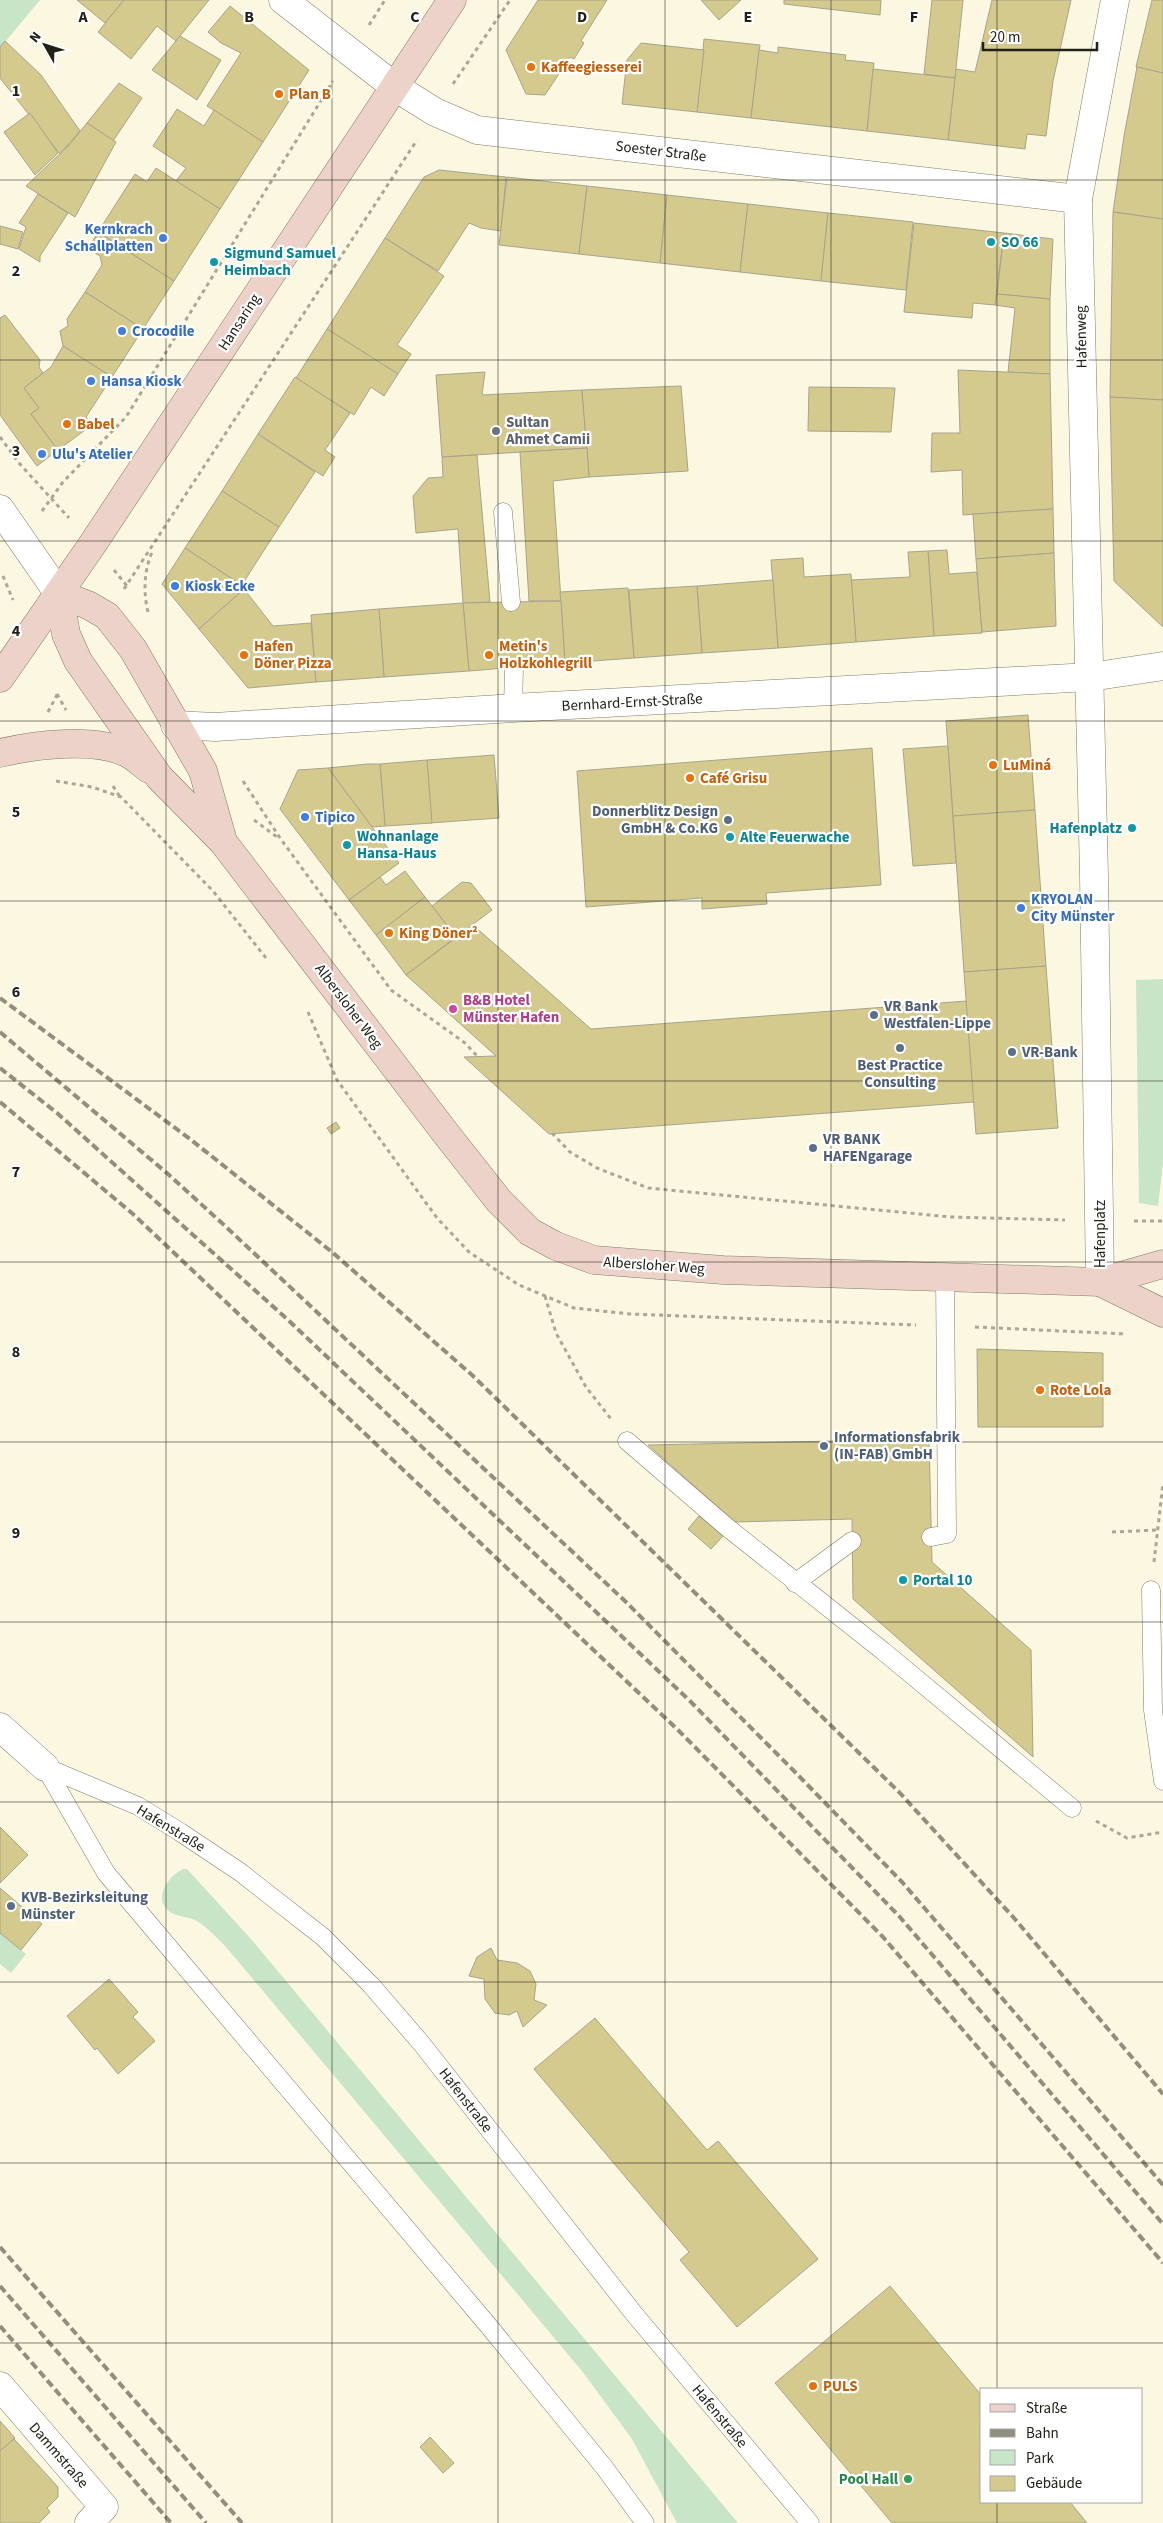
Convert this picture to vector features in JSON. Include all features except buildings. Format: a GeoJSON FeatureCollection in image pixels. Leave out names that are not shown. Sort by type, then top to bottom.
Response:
{"type":"FeatureCollection","features":[{"type":"Feature","properties":{"kind":"main road","name":"Hansaring"},"geometry":{"type":"LineString","coordinates":[[59,594],[452,0]]}},
{"type":"Feature","properties":{"kind":"main road","name":"Albersloher Weg"},"geometry":{"type":"LineString","coordinates":[[59,594],[88,605],[107,616],[133,649],[203,771],[223,842]]}},
{"type":"Feature","properties":{"kind":"main road","name":"Albersloher Weg"},"geometry":{"type":"LineString","coordinates":[[59,594],[66,634],[78,661],[159,777],[223,842],[499,1201],[530,1232],[556,1246],[594,1260],[723,1270],[1100,1282],[1163,1264]]}},
{"type":"Feature","properties":{"kind":"main road"},"geometry":{"type":"LineString","coordinates":[[0,678],[59,594]]}},
{"type":"Feature","properties":{"kind":"main road"},"geometry":{"type":"LineString","coordinates":[[0,753],[39,746],[71,744],[111,748],[127,753],[159,777]]}},
{"type":"Feature","properties":{"kind":"main road","name":"Albersloher Weg"},"geometry":{"type":"LineString","coordinates":[[1100,1282],[1163,1314]]}},
{"type":"Feature","properties":{"kind":"street","name":"Soester Straße"},"geometry":{"type":"LineString","coordinates":[[284,0],[394,87],[435,112],[477,130],[1078,199]]}},
{"type":"Feature","properties":{"kind":"street","name":"Hafenweg"},"geometry":{"type":"LineString","coordinates":[[1090,677],[1078,199],[1101,66],[1116,0]]}},
{"type":"Feature","properties":{"kind":"street"},"geometry":{"type":"LineString","coordinates":[[0,510],[59,594]]}},
{"type":"Feature","properties":{"kind":"street","name":"Bernhard-Ernst-Straße"},"geometry":{"type":"LineString","coordinates":[[175,725],[215,728],[513,708],[1090,677],[1163,666]]}},
{"type":"Feature","properties":{"kind":"street","name":"Hafenplatz"},"geometry":{"type":"LineString","coordinates":[[1090,677],[1100,1282]]}},
{"type":"Feature","properties":{"kind":"street","name":"Hafenstraße"},"geometry":{"type":"LineString","coordinates":[[0,1727],[45,1767]]}},
{"type":"Feature","properties":{"kind":"street","name":"Dammstraße"},"geometry":{"type":"LineString","coordinates":[[0,2386],[104,2508],[88,2523]]}},
{"type":"Feature","properties":{"kind":"lane"},"geometry":{"type":"LineString","coordinates":[[503,512],[511,602]]}},
{"type":"Feature","properties":{"kind":"lane"},"geometry":{"type":"LineString","coordinates":[[513,708],[514,668]]}},
{"type":"Feature","properties":{"kind":"lane"},"geometry":{"type":"LineString","coordinates":[[931,1537],[947,1534],[945,1276]]}},
{"type":"Feature","properties":{"kind":"lane"},"geometry":{"type":"LineString","coordinates":[[627,1441],[728,1528],[883,1652],[1072,1808]]}},
{"type":"Feature","properties":{"kind":"lane"},"geometry":{"type":"LineString","coordinates":[[796,1583],[852,1541]]}},
{"type":"Feature","properties":{"kind":"lane"},"geometry":{"type":"LineString","coordinates":[[1151,1590],[1153,1710],[1163,1781]]}},
{"type":"Feature","properties":{"kind":"lane","name":"Hafenstraße"},"geometry":{"type":"LineString","coordinates":[[45,1767],[106,1873],[487,2324],[604,2466],[645,2523]]}},
{"type":"Feature","properties":{"kind":"lane","name":"Hafenstraße"},"geometry":{"type":"LineString","coordinates":[[45,1767],[138,1806],[240,1872],[323,1937],[371,1985],[421,2043],[635,2315],[810,2523]]}},
{"type":"Feature","properties":{"kind":"path"},"geometry":{"type":"LineString","coordinates":[[22,540],[63,482],[126,416],[385,0]]}},
{"type":"Feature","properties":{"kind":"path"},"geometry":{"type":"LineString","coordinates":[[107,616],[158,541],[435,112],[510,0]]}},
{"type":"Feature","properties":{"kind":"path"},"geometry":{"type":"LineString","coordinates":[[0,437],[18,462],[51,498]]}},
{"type":"Feature","properties":{"kind":"path"},"geometry":{"type":"LineString","coordinates":[[149,615],[145,590],[146,574],[150,558],[158,541]]}},
{"type":"Feature","properties":{"kind":"path"},"geometry":{"type":"LineString","coordinates":[[242,778],[280,838],[391,990],[465,1043],[478,1057]]}},
{"type":"Feature","properties":{"kind":"path"},"geometry":{"type":"LineString","coordinates":[[51,780],[92,787],[121,798],[213,891],[272,966]]}},
{"type":"Feature","properties":{"kind":"path"},"geometry":{"type":"LineString","coordinates":[[308,1011],[337,1080],[437,1218],[469,1252],[519,1285],[574,1308],[630,1314],[1134,1334]]}},
{"type":"Feature","properties":{"kind":"path"},"geometry":{"type":"LineString","coordinates":[[552,1133],[570,1152],[597,1168],[648,1188],[951,1217],[1100,1221]]}},
{"type":"Feature","properties":{"kind":"path"},"geometry":{"type":"LineString","coordinates":[[545,1295],[556,1333],[586,1387],[627,1441]]}},
{"type":"Feature","properties":{"kind":"path"},"geometry":{"type":"LineString","coordinates":[[1151,1590],[1163,1483]]}},
{"type":"Feature","properties":{"kind":"path"},"geometry":{"type":"LineString","coordinates":[[1112,1532],[1158,1530]]}},
{"type":"Feature","properties":{"kind":"path"},"geometry":{"type":"LineString","coordinates":[[1072,1808],[1127,1838],[1163,1832]]}},
{"type":"Feature","properties":{"kind":"green space"},"geometry":{"type":"Polygon","coordinates":[[[0,0],[40,0],[0,48],[0,0]]]}},
{"type":"Feature","properties":{"kind":"green space"},"geometry":{"type":"Polygon","coordinates":[[[1163,979],[1163,1163],[1158,1206],[1139,1203],[1136,980],[1163,979]]]}},
{"type":"Feature","properties":{"kind":"green space"},"geometry":{"type":"Polygon","coordinates":[[[183,1869],[187,1869],[251,1939],[738,2523],[677,2523],[632,2439],[582,2371],[226,1947],[197,1921],[174,1914],[163,1904],[162,1897],[166,1884],[183,1869]]]}},
{"type":"Feature","properties":{"kind":"green space"},"geometry":{"type":"Polygon","coordinates":[[[0,1933],[26,1954],[11,1973],[0,1964],[0,1933]]]}},
{"type":"Feature","properties":{"kind":"railway"},"geometry":{"type":"LineString","coordinates":[[0,998],[190,1139],[332,1252],[472,1375],[899,1792],[1014,1918],[1163,2094]]}},
{"type":"Feature","properties":{"kind":"railway"},"geometry":{"type":"LineString","coordinates":[[0,1032],[168,1174],[626,1602],[902,1882],[1163,2185]]}},
{"type":"Feature","properties":{"kind":"railway"},"geometry":{"type":"LineString","coordinates":[[0,1068],[57,1113],[287,1319],[691,1702],[899,1916],[1163,2224]]}},
{"type":"Feature","properties":{"kind":"railway"},"geometry":{"type":"LineString","coordinates":[[0,1102],[133,1214],[677,1729],[883,1937],[1163,2263]]}},
{"type":"Feature","properties":{"kind":"railway"},"geometry":{"type":"LineString","coordinates":[[0,2247],[242,2523]]}},
{"type":"Feature","properties":{"kind":"railway"},"geometry":{"type":"LineString","coordinates":[[0,2286],[206,2523]]}},
{"type":"Feature","properties":{"kind":"railway"},"geometry":{"type":"LineString","coordinates":[[0,2326],[171,2523]]}},
{"type":"Feature","properties":{"kind":"place","name":"Kaffeegiesserei"},"geometry":{"type":"Point","coordinates":[531,67]}},
{"type":"Feature","properties":{"kind":"place","name":"Plan B"},"geometry":{"type":"Point","coordinates":[279,94]}},
{"type":"Feature","properties":{"kind":"place","name":"Kernkrach Schallplatten"},"geometry":{"type":"Point","coordinates":[163,238]}},
{"type":"Feature","properties":{"kind":"place","name":"SO 66"},"geometry":{"type":"Point","coordinates":[991,242]}},
{"type":"Feature","properties":{"kind":"place","name":"Sigmund Samuel Heimbach"},"geometry":{"type":"Point","coordinates":[214,262]}},
{"type":"Feature","properties":{"kind":"place","name":"Crocodile"},"geometry":{"type":"Point","coordinates":[122,331]}},
{"type":"Feature","properties":{"kind":"place","name":"Hansa Kiosk"},"geometry":{"type":"Point","coordinates":[91,381]}},
{"type":"Feature","properties":{"kind":"place","name":"Babel"},"geometry":{"type":"Point","coordinates":[67,424]}},
{"type":"Feature","properties":{"kind":"place","name":"Sultan Ahmet Camii"},"geometry":{"type":"Point","coordinates":[496,431]}},
{"type":"Feature","properties":{"kind":"place","name":"Ulu's Atelier"},"geometry":{"type":"Point","coordinates":[42,454]}},
{"type":"Feature","properties":{"kind":"place","name":"Kiosk Ecke"},"geometry":{"type":"Point","coordinates":[175,586]}},
{"type":"Feature","properties":{"kind":"place","name":"Hafen Döner Pizza"},"geometry":{"type":"Point","coordinates":[244,655]}},
{"type":"Feature","properties":{"kind":"place","name":"Metin's Holzkohlegrill"},"geometry":{"type":"Point","coordinates":[489,655]}},
{"type":"Feature","properties":{"kind":"place","name":"LuMiná"},"geometry":{"type":"Point","coordinates":[993,765]}},
{"type":"Feature","properties":{"kind":"place","name":"Café Grisu"},"geometry":{"type":"Point","coordinates":[690,778]}},
{"type":"Feature","properties":{"kind":"place","name":"Tipico"},"geometry":{"type":"Point","coordinates":[305,817]}},
{"type":"Feature","properties":{"kind":"place","name":"Donnerblitz Design GmbH & Co.KG"},"geometry":{"type":"Point","coordinates":[728,820]}},
{"type":"Feature","properties":{"kind":"place","name":"Hafenplatz"},"geometry":{"type":"Point","coordinates":[1132,828]}},
{"type":"Feature","properties":{"kind":"place","name":"Alte Feuerwache"},"geometry":{"type":"Point","coordinates":[730,837]}},
{"type":"Feature","properties":{"kind":"place","name":"Wohnanlage Hansa-Haus"},"geometry":{"type":"Point","coordinates":[347,845]}},
{"type":"Feature","properties":{"kind":"place","name":"KRYOLAN City Münster"},"geometry":{"type":"Point","coordinates":[1021,908]}},
{"type":"Feature","properties":{"kind":"place","name":"King Döner²"},"geometry":{"type":"Point","coordinates":[389,933]}},
{"type":"Feature","properties":{"kind":"place","name":"B&B Hotel Münster Hafen"},"geometry":{"type":"Point","coordinates":[453,1009]}},
{"type":"Feature","properties":{"kind":"place","name":"VR Bank Westfalen-Lippe"},"geometry":{"type":"Point","coordinates":[874,1015]}},
{"type":"Feature","properties":{"kind":"place","name":"Best Practice Consulting"},"geometry":{"type":"Point","coordinates":[900,1048]}},
{"type":"Feature","properties":{"kind":"place","name":"VR-Bank"},"geometry":{"type":"Point","coordinates":[1012,1052]}},
{"type":"Feature","properties":{"kind":"place","name":"VR BANK HAFENgarage"},"geometry":{"type":"Point","coordinates":[813,1148]}},
{"type":"Feature","properties":{"kind":"place","name":"Rote Lola"},"geometry":{"type":"Point","coordinates":[1040,1390]}},
{"type":"Feature","properties":{"kind":"place","name":"Informationsfabrik (IN-FAB) GmbH"},"geometry":{"type":"Point","coordinates":[824,1446]}},
{"type":"Feature","properties":{"kind":"place","name":"Portal 10"},"geometry":{"type":"Point","coordinates":[903,1580]}},
{"type":"Feature","properties":{"kind":"place","name":"KVB-Bezirksleitung Münster"},"geometry":{"type":"Point","coordinates":[11,1906]}},
{"type":"Feature","properties":{"kind":"place","name":"PULS"},"geometry":{"type":"Point","coordinates":[813,2386]}},
{"type":"Feature","properties":{"kind":"place","name":"Pool Hall"},"geometry":{"type":"Point","coordinates":[908,2479]}}]}
